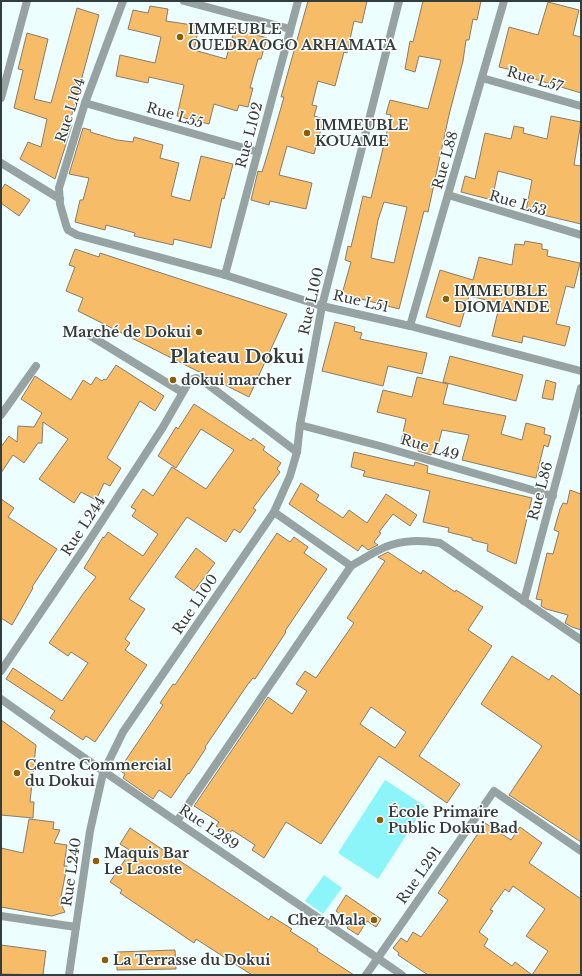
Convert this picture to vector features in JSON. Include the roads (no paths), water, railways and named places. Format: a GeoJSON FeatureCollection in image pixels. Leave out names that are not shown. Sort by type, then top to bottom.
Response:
{"type":"FeatureCollection","features":[{"type":"Feature","properties":{"kind":"street"},"geometry":{"type":"LineString","coordinates":[[1,98],[27,1]]}},
{"type":"Feature","properties":{"kind":"street","name":"Rue L104"},"geometry":{"type":"LineString","coordinates":[[68,230],[60,199],[59,188],[85,103],[124,1]]}},
{"type":"Feature","properties":{"kind":"street"},"geometry":{"type":"LineString","coordinates":[[184,1],[290,30]]}},
{"type":"Feature","properties":{"kind":"street","name":"Rue L102"},"geometry":{"type":"LineString","coordinates":[[225,275],[298,1]]}},
{"type":"Feature","properties":{"kind":"street","name":"Rue L100"},"geometry":{"type":"LineString","coordinates":[[103,773],[123,732],[274,512],[290,476],[297,452],[300,425],[322,306],[399,1]]}},
{"type":"Feature","properties":{"kind":"street","name":"Rue L88"},"geometry":{"type":"LineString","coordinates":[[410,326],[504,1]]}},
{"type":"Feature","properties":{"kind":"street","name":"Rue L57"},"geometry":{"type":"LineString","coordinates":[[482,78],[581,106]]}},
{"type":"Feature","properties":{"kind":"street","name":"Rue L55"},"geometry":{"type":"LineString","coordinates":[[85,103],[258,152]]}},
{"type":"Feature","properties":{"kind":"street"},"geometry":{"type":"LineString","coordinates":[[1,163],[60,199]]}},
{"type":"Feature","properties":{"kind":"street","name":"Rue L53"},"geometry":{"type":"LineString","coordinates":[[448,196],[581,235]]}},
{"type":"Feature","properties":{"kind":"street","name":"Rue L51"},"geometry":{"type":"LineString","coordinates":[[68,230],[77,235],[225,275],[322,306],[410,326],[581,371]]}},
{"type":"Feature","properties":{"kind":"street"},"geometry":{"type":"LineString","coordinates":[[89,335],[182,392]]}},
{"type":"Feature","properties":{"kind":"street"},"geometry":{"type":"LineString","coordinates":[[1,415],[36,366]]}},
{"type":"Feature","properties":{"kind":"street","name":"Rue L244"},"geometry":{"type":"LineString","coordinates":[[1,671],[93,535],[192,378],[202,380],[297,452]]}},
{"type":"Feature","properties":{"kind":"street","name":"Rue L86"},"geometry":{"type":"LineString","coordinates":[[524,601],[581,388]]}},
{"type":"Feature","properties":{"kind":"street","name":"Rue L49"},"geometry":{"type":"LineString","coordinates":[[300,425],[387,448],[552,496]]}},
{"type":"Feature","properties":{"kind":"street"},"geometry":{"type":"LineString","coordinates":[[274,512],[351,566]]}},
{"type":"Feature","properties":{"kind":"street"},"geometry":{"type":"LineString","coordinates":[[177,821],[351,566],[383,547],[404,541],[425,540],[440,543],[581,640]]}},
{"type":"Feature","properties":{"kind":"street","name":"Rue L289"},"geometry":{"type":"LineString","coordinates":[[1,699],[103,773],[177,821],[402,975]]}},
{"type":"Feature","properties":{"kind":"street","name":"Rue L240"},"geometry":{"type":"LineString","coordinates":[[69,975],[90,831],[103,773]]}},
{"type":"Feature","properties":{"kind":"street","name":"Rue L291"},"geometry":{"type":"LineString","coordinates":[[366,975],[494,791],[581,851]]}},
{"type":"Feature","properties":{"kind":"street"},"geometry":{"type":"LineString","coordinates":[[1,916],[76,927]]}},
{"type":"Feature","properties":{"kind":"place","name":"IMMEUBLE OUEDRAOGO ARHAMATA"},"geometry":{"type":"Point","coordinates":[180,37]}},
{"type":"Feature","properties":{"kind":"place","name":"IMMEUBLE KOUAME"},"geometry":{"type":"Point","coordinates":[307,133]}},
{"type":"Feature","properties":{"kind":"place","name":"IMMEUBLE DIOMANDE"},"geometry":{"type":"Point","coordinates":[446,299]}},
{"type":"Feature","properties":{"kind":"place","name":"Marché de Dokui"},"geometry":{"type":"Point","coordinates":[199,332]}},
{"type":"Feature","properties":{"kind":"place","name":"dokui marcher"},"geometry":{"type":"Point","coordinates":[173,380]}},
{"type":"Feature","properties":{"kind":"place","name":"Centre Commercial du Dokui"},"geometry":{"type":"Point","coordinates":[17,773]}},
{"type":"Feature","properties":{"kind":"place","name":"École Primaire Public Dokui Bad"},"geometry":{"type":"Point","coordinates":[380,820]}},
{"type":"Feature","properties":{"kind":"place","name":"Maquis Bar Le Lacoste"},"geometry":{"type":"Point","coordinates":[96,861]}},
{"type":"Feature","properties":{"kind":"place","name":"Chez Mala"},"geometry":{"type":"Point","coordinates":[374,920]}},
{"type":"Feature","properties":{"kind":"place","name":"La Terrasse du Dokui"},"geometry":{"type":"Point","coordinates":[105,960]}},
{"type":"Feature","properties":{"kind":"district","name":"Plateau Dokui"},"geometry":{"type":"Point","coordinates":[237,357]}}]}
